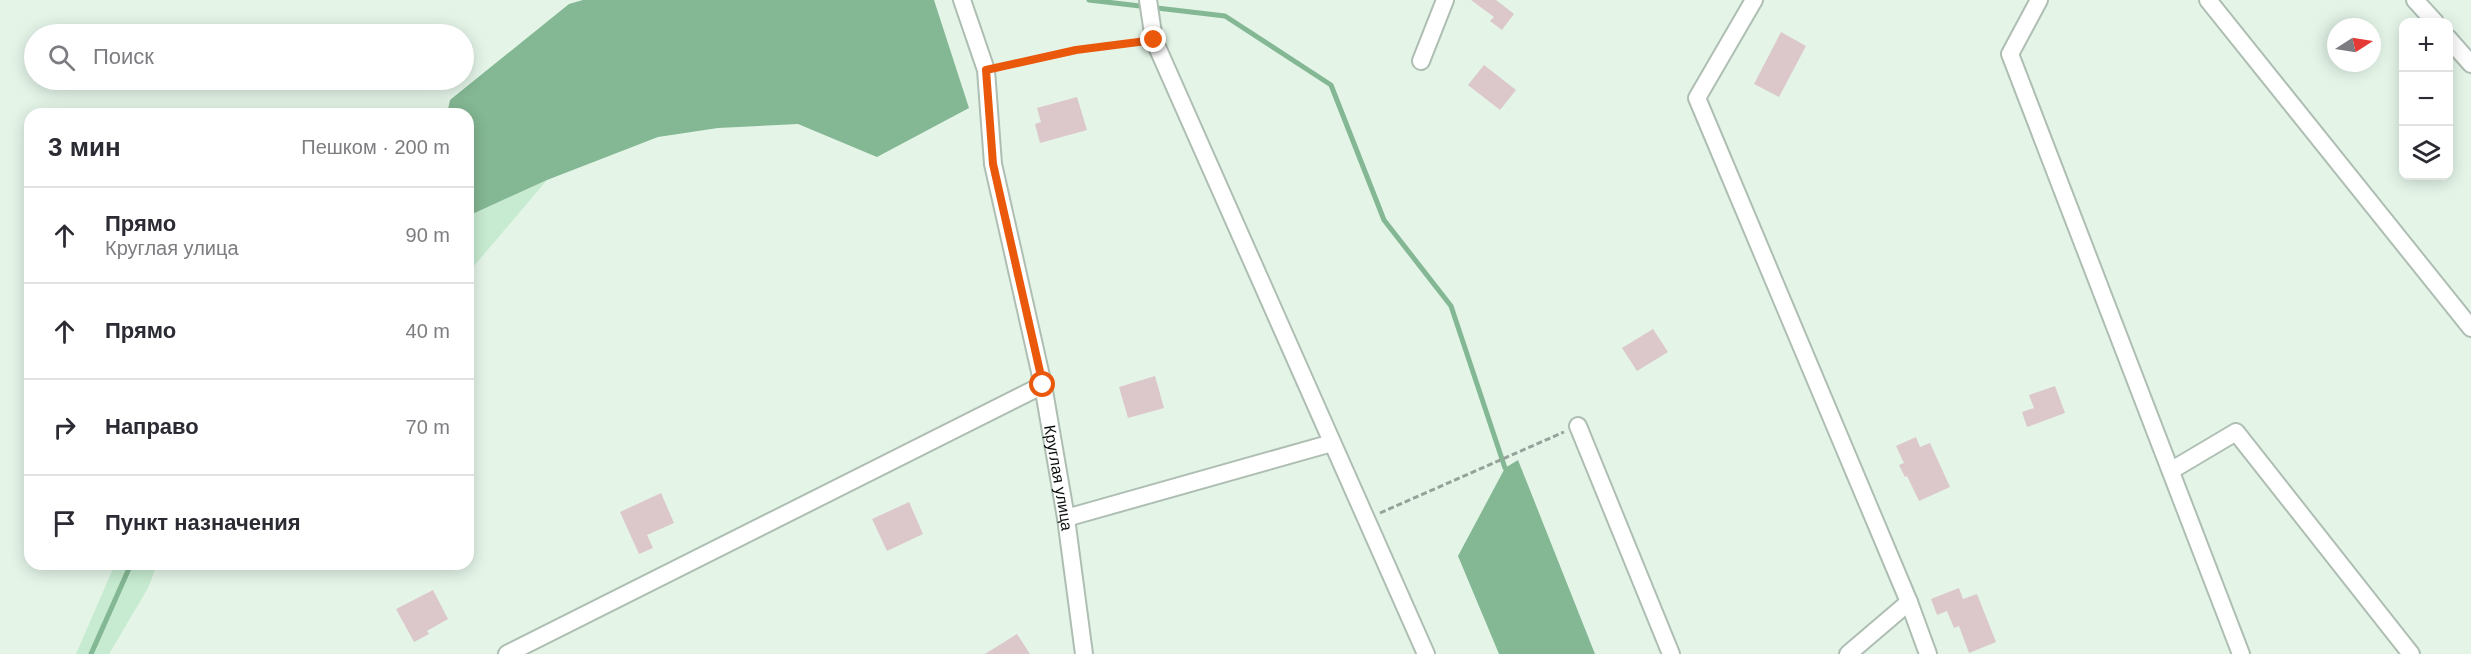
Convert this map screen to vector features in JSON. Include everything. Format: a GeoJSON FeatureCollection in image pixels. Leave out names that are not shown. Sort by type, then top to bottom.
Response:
{"type":"FeatureCollection","features":[{"type":"Feature","properties":{"kind":"street","name":"Круглая улица"},"geometry":{"type":"LineString","coordinates":[[962,0],[986,70],[993,164],[1043,385],[1066,518],[1084,654]]}},
{"type":"Feature","properties":{"kind":"street"},"geometry":{"type":"LineString","coordinates":[[1148,0],[1154,40],[1426,654]]}},
{"type":"Feature","properties":{"kind":"street"},"geometry":{"type":"LineString","coordinates":[[1421,61],[1445,0]]}},
{"type":"Feature","properties":{"kind":"street"},"geometry":{"type":"LineString","coordinates":[[1754,0],[1697,98],[1909,602],[1928,654]]}},
{"type":"Feature","properties":{"kind":"street"},"geometry":{"type":"LineString","coordinates":[[2038,0],[2010,54],[2241,654]]}},
{"type":"Feature","properties":{"kind":"street"},"geometry":{"type":"LineString","coordinates":[[2208,0],[2471,328]]}},
{"type":"Feature","properties":{"kind":"street"},"geometry":{"type":"LineString","coordinates":[[2415,0],[2431,18]]}},
{"type":"Feature","properties":{"kind":"street"},"geometry":{"type":"LineString","coordinates":[[2453,44],[2471,64]]}},
{"type":"Feature","properties":{"kind":"street"},"geometry":{"type":"LineString","coordinates":[[507,654],[1043,385]]}},
{"type":"Feature","properties":{"kind":"street"},"geometry":{"type":"LineString","coordinates":[[1578,426],[1671,654]]}},
{"type":"Feature","properties":{"kind":"street"},"geometry":{"type":"LineString","coordinates":[[2172,470],[2236,432],[2411,654]]}},
{"type":"Feature","properties":{"kind":"street"},"geometry":{"type":"LineString","coordinates":[[1066,518],[1332,443]]}},
{"type":"Feature","properties":{"kind":"street"},"geometry":{"type":"LineString","coordinates":[[1848,654],[1909,602]]}},
{"type":"Feature","properties":{"kind":"path"},"geometry":{"type":"LineString","coordinates":[[986,70],[1076,50],[1154,40]]}},
{"type":"Feature","properties":{"kind":"path"},"geometry":{"type":"LineString","coordinates":[[1365,520],[1578,426]]}},
{"type":"Feature","properties":{"kind":"shaded area"},"geometry":{"type":"Polygon","coordinates":[[[583,0],[934,0],[969,108],[877,157],[798,124],[718,128],[658,137],[547,180],[474,213],[474,108],[448,108],[450,100],[462,90],[474,90],[474,81],[569,4],[583,0]]]}},
{"type":"Feature","properties":{"kind":"shaded area"},"geometry":{"type":"Polygon","coordinates":[[[547,180],[474,266],[474,213],[547,180]]]}},
{"type":"Feature","properties":{"kind":"shaded area"},"geometry":{"type":"Polygon","coordinates":[[[1518,460],[1595,654],[1499,654],[1458,556],[1505,468],[1518,460]]]}},
{"type":"Feature","properties":{"kind":"shaded area"},"geometry":{"type":"Polygon","coordinates":[[[112,570],[155,570],[148,588],[109,654],[76,654],[112,570]]]}},
{"type":"Feature","properties":{"kind":"building"},"geometry":{"type":"Polygon","coordinates":[[[1471,0],[1496,0],[1514,14],[1502,30],[1490,21],[1494,17],[1471,0]]]}},
{"type":"Feature","properties":{"kind":"building"},"geometry":{"type":"Polygon","coordinates":[[[1781,32],[1806,46],[1779,97],[1754,84],[1781,32]]]}},
{"type":"Feature","properties":{"kind":"building"},"geometry":{"type":"Polygon","coordinates":[[[1484,65],[1516,90],[1500,110],[1468,85],[1484,65]]]}},
{"type":"Feature","properties":{"kind":"building"},"geometry":{"type":"Polygon","coordinates":[[[1077,97],[1087,130],[1040,143],[1035,124],[1041,122],[1037,108],[1077,97]]]}},
{"type":"Feature","properties":{"kind":"building"},"geometry":{"type":"Polygon","coordinates":[[[1653,329],[1668,352],[1637,371],[1622,348],[1653,329]]]}},
{"type":"Feature","properties":{"kind":"building"},"geometry":{"type":"Polygon","coordinates":[[[1155,376],[1164,408],[1128,418],[1119,387],[1155,376]]]}},
{"type":"Feature","properties":{"kind":"building"},"geometry":{"type":"Polygon","coordinates":[[[2055,386],[2065,413],[2027,427],[2022,412],[2034,408],[2029,395],[2055,386]]]}},
{"type":"Feature","properties":{"kind":"building"},"geometry":{"type":"Polygon","coordinates":[[[1916,437],[1920,447],[1930,443],[1950,487],[1919,501],[1899,465],[1904,463],[1896,446],[1916,437]]]}},
{"type":"Feature","properties":{"kind":"building"},"geometry":{"type":"Polygon","coordinates":[[[661,493],[674,523],[647,535],[653,548],[639,554],[620,512],[661,493]]]}},
{"type":"Feature","properties":{"kind":"building"},"geometry":{"type":"Polygon","coordinates":[[[909,502],[923,534],[887,551],[872,519],[909,502]]]}},
{"type":"Feature","properties":{"kind":"building"},"geometry":{"type":"Polygon","coordinates":[[[1959,588],[1963,599],[1977,594],[1996,642],[1969,653],[1959,626],[1954,628],[1947,611],[1937,615],[1931,599],[1959,588]]]}},
{"type":"Feature","properties":{"kind":"building"},"geometry":{"type":"Polygon","coordinates":[[[433,590],[448,619],[427,631],[429,634],[414,642],[396,609],[433,590]]]}},
{"type":"Feature","properties":{"kind":"building"},"geometry":{"type":"Polygon","coordinates":[[[1017,634],[1030,654],[985,654],[1017,634]]]}},
{"type":"Feature","properties":{"kind":"waterway"},"geometry":{"type":"LineString","coordinates":[[1089,0],[1225,16],[1331,85],[1384,220],[1451,306],[1505,468]]}},
{"type":"Feature","properties":{"kind":"waterway"},"geometry":{"type":"LineString","coordinates":[[91,654],[128,570]]}},
{"type":"Feature","properties":{"kind":"route"},"geometry":{"type":"LineString","coordinates":[[1043,385],[993,164],[986,70],[1076,50],[1154,40]]}}]}
